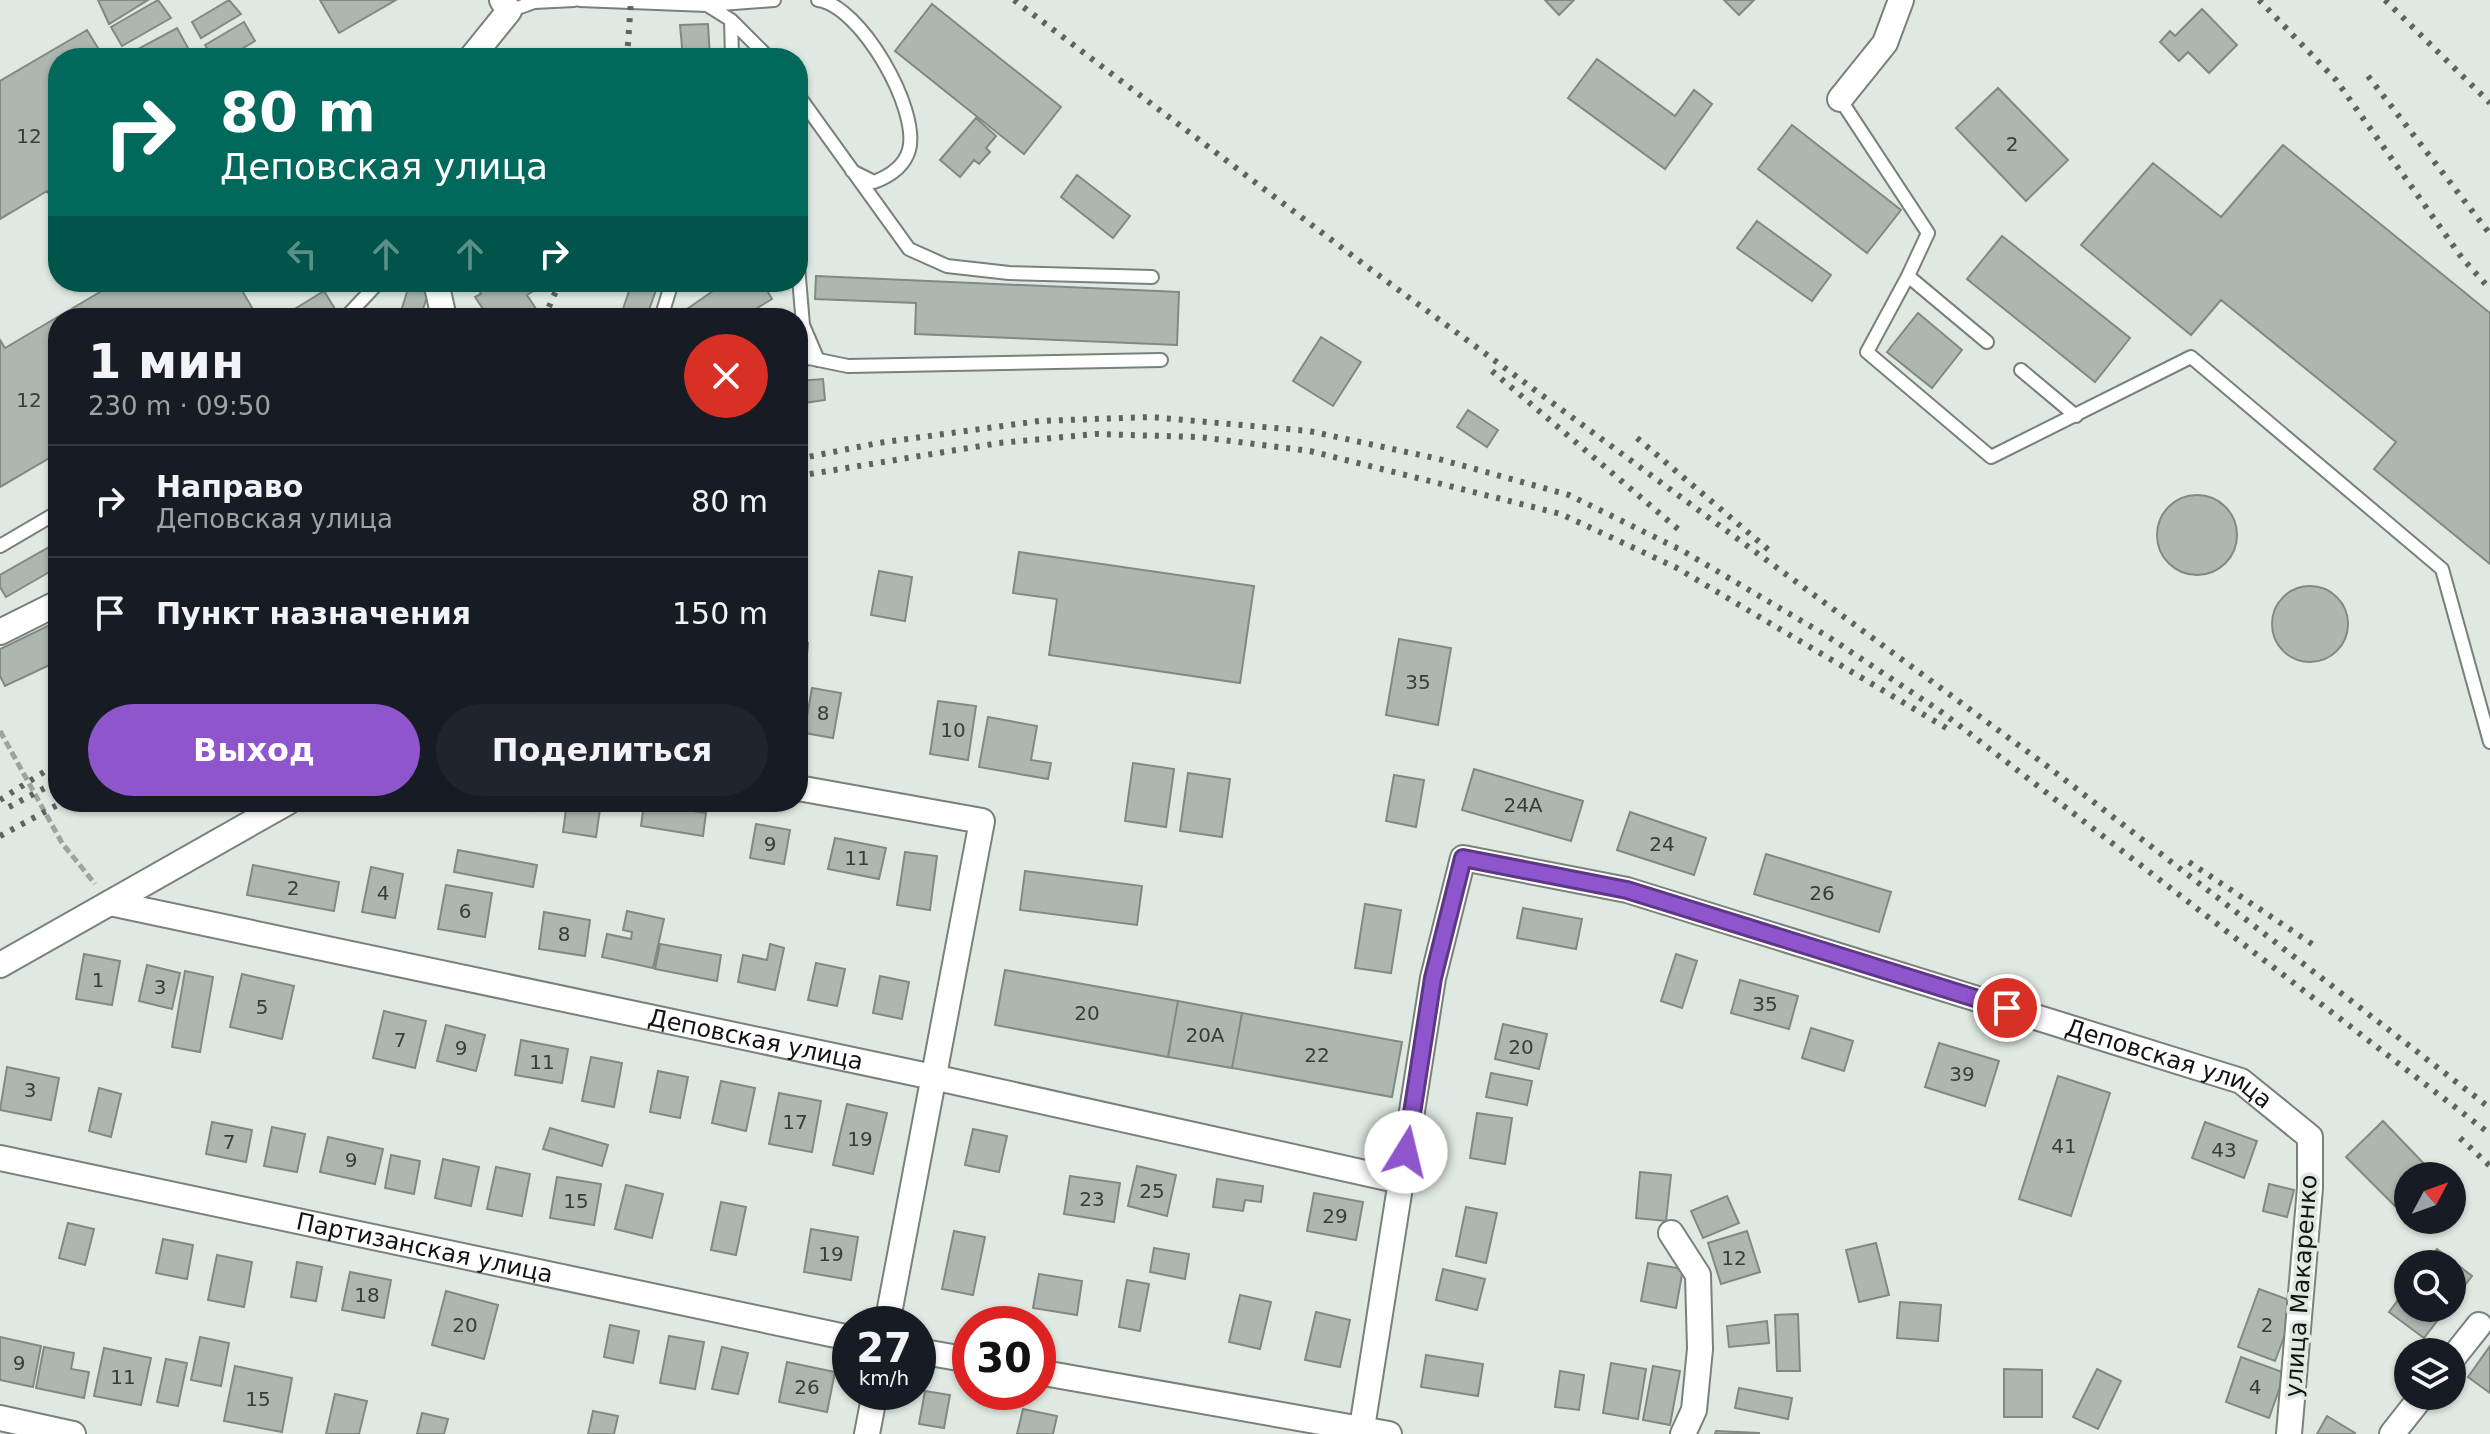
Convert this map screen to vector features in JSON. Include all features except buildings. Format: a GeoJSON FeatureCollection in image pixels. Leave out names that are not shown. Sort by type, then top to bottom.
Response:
{"type":"FeatureCollection","features":[{"type":"Feature","properties":{"kind":"street"},"geometry":{"type":"LineString","coordinates":[[1840,99],[1885,43],[1901,0]]}},
{"type":"Feature","properties":{"kind":"street"},"geometry":{"type":"LineString","coordinates":[[478,48],[506,5]]}},
{"type":"Feature","properties":{"kind":"street"},"geometry":{"type":"LineString","coordinates":[[0,632],[48,608]]}},
{"type":"Feature","properties":{"kind":"street"},"geometry":{"type":"LineString","coordinates":[[808,790],[982,821],[890,1306]]}},
{"type":"Feature","properties":{"kind":"street"},"geometry":{"type":"LineString","coordinates":[[0,965],[270,812]]}},
{"type":"Feature","properties":{"kind":"street","name":"Деповская улица"},"geometry":{"type":"LineString","coordinates":[[110,903],[933,1077],[1401,1181],[1433,978],[1463,858],[1627,890],[2241,1081],[2310,1137]]}},
{"type":"Feature","properties":{"kind":"street","name":"улица Макаренко"},"geometry":{"type":"LineString","coordinates":[[2289,1434],[2310,1188],[2310,1137]]}},
{"type":"Feature","properties":{"kind":"street","name":"Партизанская улица"},"geometry":{"type":"LineString","coordinates":[[0,1158],[832,1334]]}},
{"type":"Feature","properties":{"kind":"street"},"geometry":{"type":"LineString","coordinates":[[1362,1431],[1401,1181]]}},
{"type":"Feature","properties":{"kind":"street"},"geometry":{"type":"LineString","coordinates":[[1671,1233],[1698,1275],[1700,1349],[1694,1410],[1683,1434]]}},
{"type":"Feature","properties":{"kind":"street"},"geometry":{"type":"LineString","coordinates":[[2466,1341],[2479,1325]]}},
{"type":"Feature","properties":{"kind":"street"},"geometry":{"type":"LineString","coordinates":[[1056,1375],[1389,1434]]}},
{"type":"Feature","properties":{"kind":"street"},"geometry":{"type":"LineString","coordinates":[[867,1434],[872,1410]]}},
{"type":"Feature","properties":{"kind":"street"},"geometry":{"type":"LineString","coordinates":[[2392,1434],[2411,1410]]}},
{"type":"Feature","properties":{"kind":"street"},"geometry":{"type":"LineString","coordinates":[[0,1418],[73,1434]]}},
{"type":"Feature","properties":{"kind":"lane"},"geometry":{"type":"LineString","coordinates":[[506,5],[577,0],[707,5],[774,0]]}},
{"type":"Feature","properties":{"kind":"lane"},"geometry":{"type":"LineString","coordinates":[[818,0],[828,1],[852,20],[877,52],[904,103],[910,133],[909,150],[900,167],[886,178],[874,182],[851,171]]}},
{"type":"Feature","properties":{"kind":"lane"},"geometry":{"type":"LineString","coordinates":[[707,5],[731,20],[759,48]]}},
{"type":"Feature","properties":{"kind":"lane"},"geometry":{"type":"LineString","coordinates":[[731,20],[732,48]]}},
{"type":"Feature","properties":{"kind":"lane"},"geometry":{"type":"LineString","coordinates":[[1840,99],[1928,233],[1867,352],[1991,457],[2191,357],[2442,569],[2490,742]]}},
{"type":"Feature","properties":{"kind":"lane"},"geometry":{"type":"LineString","coordinates":[[808,109],[909,249],[947,266],[1009,273],[1152,277]]}},
{"type":"Feature","properties":{"kind":"lane"},"geometry":{"type":"LineString","coordinates":[[1908,276],[1987,342]]}},
{"type":"Feature","properties":{"kind":"lane"},"geometry":{"type":"LineString","coordinates":[[354,308],[370,292]]}},
{"type":"Feature","properties":{"kind":"lane"},"geometry":{"type":"LineString","coordinates":[[808,337],[818,360]]}},
{"type":"Feature","properties":{"kind":"lane"},"geometry":{"type":"LineString","coordinates":[[808,360],[848,366],[1161,360]]}},
{"type":"Feature","properties":{"kind":"lane"},"geometry":{"type":"LineString","coordinates":[[2021,370],[2076,416]]}},
{"type":"Feature","properties":{"kind":"lane"},"geometry":{"type":"LineString","coordinates":[[0,546],[48,518]]}},
{"type":"Feature","properties":{"kind":"path"},"geometry":{"type":"LineString","coordinates":[[0,731],[62,843],[110,903]]}},
{"type":"Feature","properties":{"kind":"railway"},"geometry":{"type":"LineString","coordinates":[[628,48],[631,0]]}},
{"type":"Feature","properties":{"kind":"railway"},"geometry":{"type":"LineString","coordinates":[[1014,0],[1366,266],[2047,766],[2490,1108]]}},
{"type":"Feature","properties":{"kind":"railway"},"geometry":{"type":"LineString","coordinates":[[2259,0],[2336,80],[2462,258],[2490,289]]}},
{"type":"Feature","properties":{"kind":"railway"},"geometry":{"type":"LineString","coordinates":[[2385,0],[2490,103]]}},
{"type":"Feature","properties":{"kind":"railway"},"geometry":{"type":"LineString","coordinates":[[2368,76],[2490,234]]}},
{"type":"Feature","properties":{"kind":"railway"},"geometry":{"type":"LineString","coordinates":[[548,308],[556,292]]}},
{"type":"Feature","properties":{"kind":"railway"},"geometry":{"type":"LineString","coordinates":[[1492,371],[1678,529]]}},
{"type":"Feature","properties":{"kind":"railway"},"geometry":{"type":"LineString","coordinates":[[808,457],[878,443],[1039,421],[1151,417],[1309,431],[1439,459],[1569,495],[1683,551],[1827,636],[1943,713],[2490,1134]]}},
{"type":"Feature","properties":{"kind":"railway"},"geometry":{"type":"LineString","coordinates":[[808,474],[999,443],[1096,434],[1198,437],[1310,451],[1561,514],[1677,568],[1953,732]]}},
{"type":"Feature","properties":{"kind":"railway"},"geometry":{"type":"LineString","coordinates":[[1637,438],[1770,551]]}},
{"type":"Feature","properties":{"kind":"railway"},"geometry":{"type":"LineString","coordinates":[[0,800],[48,769]]}},
{"type":"Feature","properties":{"kind":"railway"},"geometry":{"type":"LineString","coordinates":[[9,807],[48,786]]}},
{"type":"Feature","properties":{"kind":"railway"},"geometry":{"type":"LineString","coordinates":[[0,836],[48,810]]}},
{"type":"Feature","properties":{"kind":"railway"},"geometry":{"type":"LineString","coordinates":[[2189,862],[2315,946]]}},
{"type":"Feature","properties":{"kind":"railway"},"geometry":{"type":"LineString","coordinates":[[2460,1138],[2490,1166]]}},
{"type":"Feature","properties":{"kind":"route"},"geometry":{"type":"LineString","coordinates":[[1406,1152],[1433,978],[1463,858],[1627,890],[2007,1008]]}}]}
